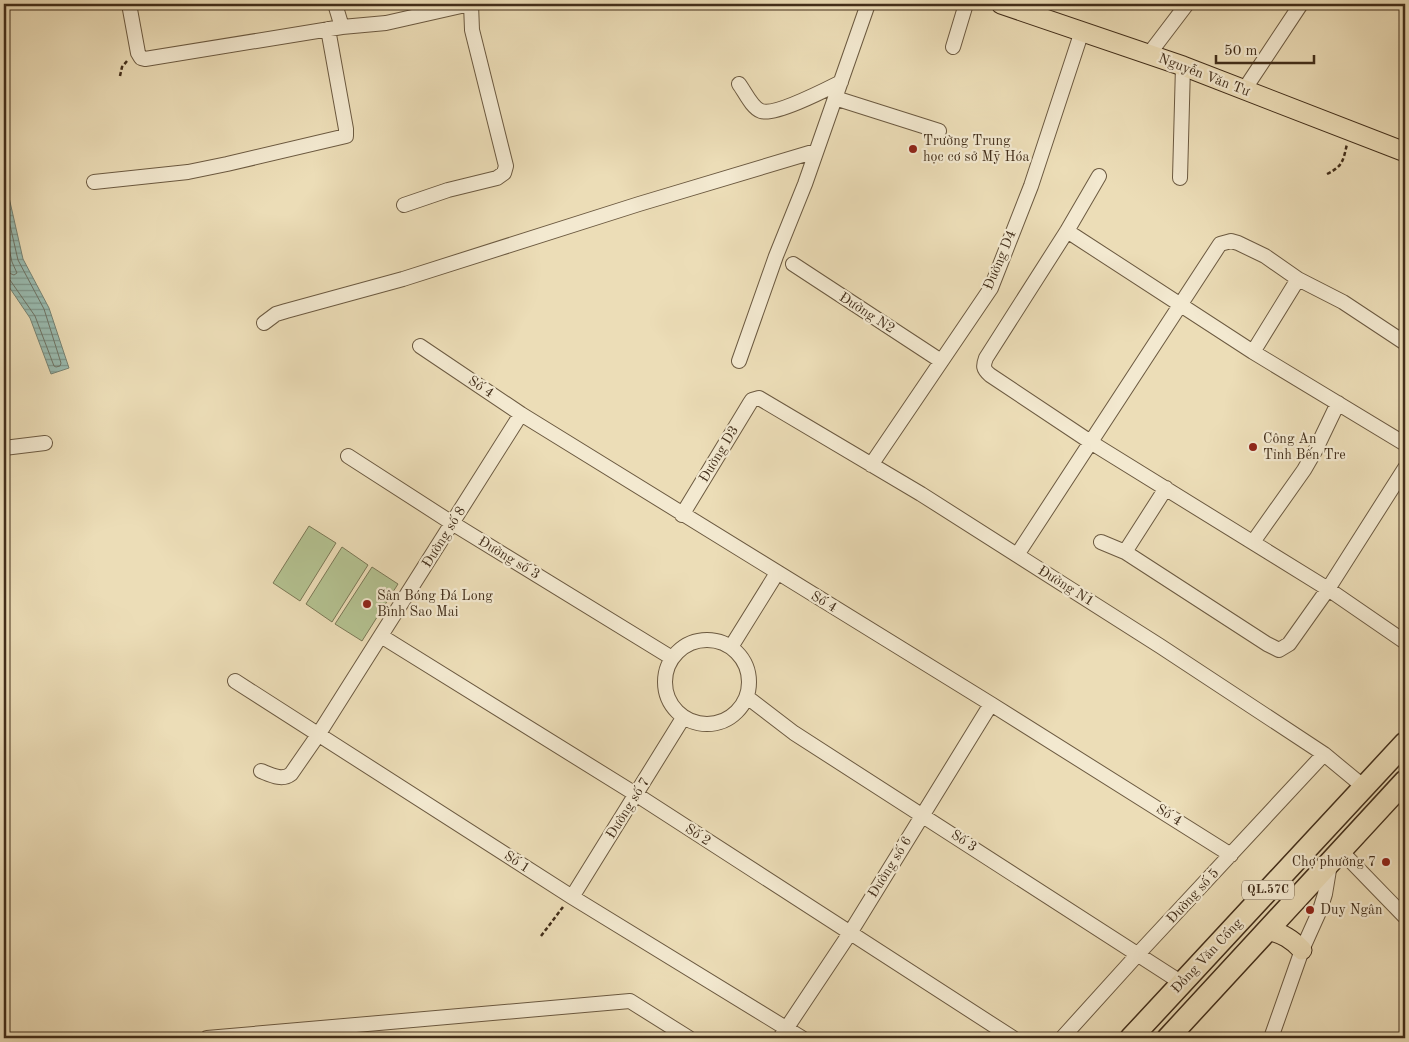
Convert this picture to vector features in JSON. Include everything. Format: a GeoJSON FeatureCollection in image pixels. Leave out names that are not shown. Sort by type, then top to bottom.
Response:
{"type":"FeatureCollection","features":[{"type":"Feature","properties":{"kind":"highway","name":"Đồng Văn Cống"},"geometry":{"type":"LineString","coordinates":[[1131,1038],[1405,743]]}},
{"type":"Feature","properties":{"kind":"highway","name":"Đồng Văn Cống"},"geometry":{"type":"LineString","coordinates":[[1168,1038],[1405,781]]}},
{"type":"Feature","properties":{"kind":"main road","name":"Nguyễn Văn Tư"},"geometry":{"type":"LineString","coordinates":[[1002,4],[1183,66],[1405,152]]}},
{"type":"Feature","properties":{"kind":"main road"},"geometry":{"type":"LineString","coordinates":[[1268,930],[1285,936],[1302,950]]}},
{"type":"Feature","properties":{"kind":"street"},"geometry":{"type":"LineString","coordinates":[[130,4],[138,53],[141,58],[145,59],[328,29],[386,23],[470,4],[472,30],[506,166],[504,173],[497,178],[448,190],[404,205]]}},
{"type":"Feature","properties":{"kind":"street"},"geometry":{"type":"LineString","coordinates":[[335,4],[342,27]]}},
{"type":"Feature","properties":{"kind":"street"},"geometry":{"type":"LineString","coordinates":[[739,361],[868,4]]}},
{"type":"Feature","properties":{"kind":"street"},"geometry":{"type":"LineString","coordinates":[[953,47],[966,4]]}},
{"type":"Feature","properties":{"kind":"street"},"geometry":{"type":"LineString","coordinates":[[1148,54],[1187,4]]}},
{"type":"Feature","properties":{"kind":"street"},"geometry":{"type":"LineString","coordinates":[[1244,90],[1301,4]]}},
{"type":"Feature","properties":{"kind":"street"},"geometry":{"type":"LineString","coordinates":[[94,182],[208,168],[346,136],[328,29]]}},
{"type":"Feature","properties":{"kind":"street","name":"Đường D4"},"geometry":{"type":"LineString","coordinates":[[871,465],[991,288],[1031,186],[1082,31]]}},
{"type":"Feature","properties":{"kind":"street"},"geometry":{"type":"LineString","coordinates":[[1180,178],[1183,66]]}},
{"type":"Feature","properties":{"kind":"street"},"geometry":{"type":"LineString","coordinates":[[739,84],[755,106],[764,112],[793,104],[841,82]]}},
{"type":"Feature","properties":{"kind":"street"},"geometry":{"type":"LineString","coordinates":[[835,98],[939,131]]}},
{"type":"Feature","properties":{"kind":"street"},"geometry":{"type":"LineString","coordinates":[[264,323],[276,314],[403,279],[638,204],[816,151]]}},
{"type":"Feature","properties":{"kind":"street"},"geometry":{"type":"LineString","coordinates":[[1099,176],[1067,231],[986,358],[984,370],[1092,442],[1328,589],[1405,642]]}},
{"type":"Feature","properties":{"kind":"street"},"geometry":{"type":"LineString","coordinates":[[1067,231],[1253,352],[1405,444]]}},
{"type":"Feature","properties":{"kind":"street"},"geometry":{"type":"LineString","coordinates":[[1017,555],[1220,244],[1226,242],[1238,243],[1265,256],[1298,278],[1343,302],[1405,343]]}},
{"type":"Feature","properties":{"kind":"street","name":"Đường N2"},"geometry":{"type":"LineString","coordinates":[[793,264],[941,361]]}},
{"type":"Feature","properties":{"kind":"street"},"geometry":{"type":"LineString","coordinates":[[1253,352],[1298,278]]}},
{"type":"Feature","properties":{"kind":"street","name":"Số 4"},"geometry":{"type":"LineString","coordinates":[[420,346],[521,414],[682,515],[991,704],[1231,854]]}},
{"type":"Feature","properties":{"kind":"street","name":"Đường N1"},"geometry":{"type":"LineString","coordinates":[[758,398],[1017,555],[1160,646],[1324,754],[1364,788]]}},
{"type":"Feature","properties":{"kind":"street","name":"Đường D3"},"geometry":{"type":"LineString","coordinates":[[682,515],[750,403],[758,398]]}},
{"type":"Feature","properties":{"kind":"street"},"geometry":{"type":"LineString","coordinates":[[1253,542],[1304,470],[1338,403]]}},
{"type":"Feature","properties":{"kind":"street","name":"Đường số 8"},"geometry":{"type":"LineString","coordinates":[[261,771],[286,778],[291,774],[318,735],[521,414]]}},
{"type":"Feature","properties":{"kind":"street"},"geometry":{"type":"LineString","coordinates":[[4,448],[45,443]]}},
{"type":"Feature","properties":{"kind":"street","name":"Đường số 3"},"geometry":{"type":"LineString","coordinates":[[348,456],[452,524],[672,658]]}},
{"type":"Feature","properties":{"kind":"street"},"geometry":{"type":"LineString","coordinates":[[1101,542],[1125,552],[1279,650],[1288,644],[1328,589],[1405,468]]}},
{"type":"Feature","properties":{"kind":"street"},"geometry":{"type":"LineString","coordinates":[[1125,552],[1166,488]]}},
{"type":"Feature","properties":{"kind":"street"},"geometry":{"type":"LineString","coordinates":[[731,647],[777,573]]}},
{"type":"Feature","properties":{"kind":"street","name":"Số 2"},"geometry":{"type":"LineString","coordinates":[[381,636],[637,795],[1013,1038]]}},
{"type":"Feature","properties":{"kind":"street"},"geometry":{"type":"LineString","coordinates":[[699,640],[721,642],[731,647],[744,661],[750,679],[748,697],[740,711],[728,720],[713,725],[698,724],[683,718],[673,709],[667,697],[664,684],[666,670],[672,658],[689,644],[699,640]]}},
{"type":"Feature","properties":{"kind":"street","name":"Số 1"},"geometry":{"type":"LineString","coordinates":[[235,681],[783,1034],[802,1038]]}},
{"type":"Feature","properties":{"kind":"street","name":"Số 3"},"geometry":{"type":"LineString","coordinates":[[748,697],[794,732],[1182,983]]}},
{"type":"Feature","properties":{"kind":"street","name":"Đường số 6"},"geometry":{"type":"LineString","coordinates":[[783,1034],[850,933],[991,704]]}},
{"type":"Feature","properties":{"kind":"street","name":"Đường số 7"},"geometry":{"type":"LineString","coordinates":[[572,897],[683,718]]}},
{"type":"Feature","properties":{"kind":"street","name":"Đường số 5"},"geometry":{"type":"LineString","coordinates":[[1062,1038],[1324,754]]}},
{"type":"Feature","properties":{"kind":"street"},"geometry":{"type":"LineString","coordinates":[[1271,1038],[1302,950],[1325,894],[1336,857],[1405,917]]}},
{"type":"Feature","properties":{"kind":"street"},"geometry":{"type":"LineString","coordinates":[[207,1038],[630,1001],[690,1038]]}},
{"type":"Feature","properties":{"kind":"path"},"geometry":{"type":"LineString","coordinates":[[1328,174],[1342,164],[1351,131]]}},
{"type":"Feature","properties":{"kind":"path"},"geometry":{"type":"LineString","coordinates":[[541,936],[572,897]]}},
{"type":"Feature","properties":{"kind":"green space"},"geometry":{"type":"Polygon","coordinates":[[[309,526],[336,543],[300,601],[273,583],[309,526]]]}},
{"type":"Feature","properties":{"kind":"green space"},"geometry":{"type":"Polygon","coordinates":[[[342,547],[368,565],[332,622],[306,604],[342,547]]]}},
{"type":"Feature","properties":{"kind":"green space","name":"Sân Bóng Đá Long Bình Sao Mai"},"geometry":{"type":"Polygon","coordinates":[[[372,567],[398,584],[362,641],[335,624],[372,567]]]}},
{"type":"Feature","properties":{"kind":"water"},"geometry":{"type":"Polygon","coordinates":[[[4,163],[8,193],[23,259],[49,308],[69,368],[51,374],[30,318],[5,281],[4,163]]]}},
{"type":"Feature","properties":{"kind":"place","name":"Trường Trung học cơ sở Mỹ Hóa"},"geometry":{"type":"Point","coordinates":[913,149]}},
{"type":"Feature","properties":{"kind":"place","name":"Công An Tỉnh Bến Tre"},"geometry":{"type":"Point","coordinates":[1253,447]}},
{"type":"Feature","properties":{"kind":"place","name":"Sân Bóng Đá Long Bình Sao Mai"},"geometry":{"type":"Point","coordinates":[367,604]}},
{"type":"Feature","properties":{"kind":"place","name":"Chợ phường 7"},"geometry":{"type":"Point","coordinates":[1386,862]}},
{"type":"Feature","properties":{"kind":"place","name":"Duy Ngân"},"geometry":{"type":"Point","coordinates":[1310,910]}}]}
